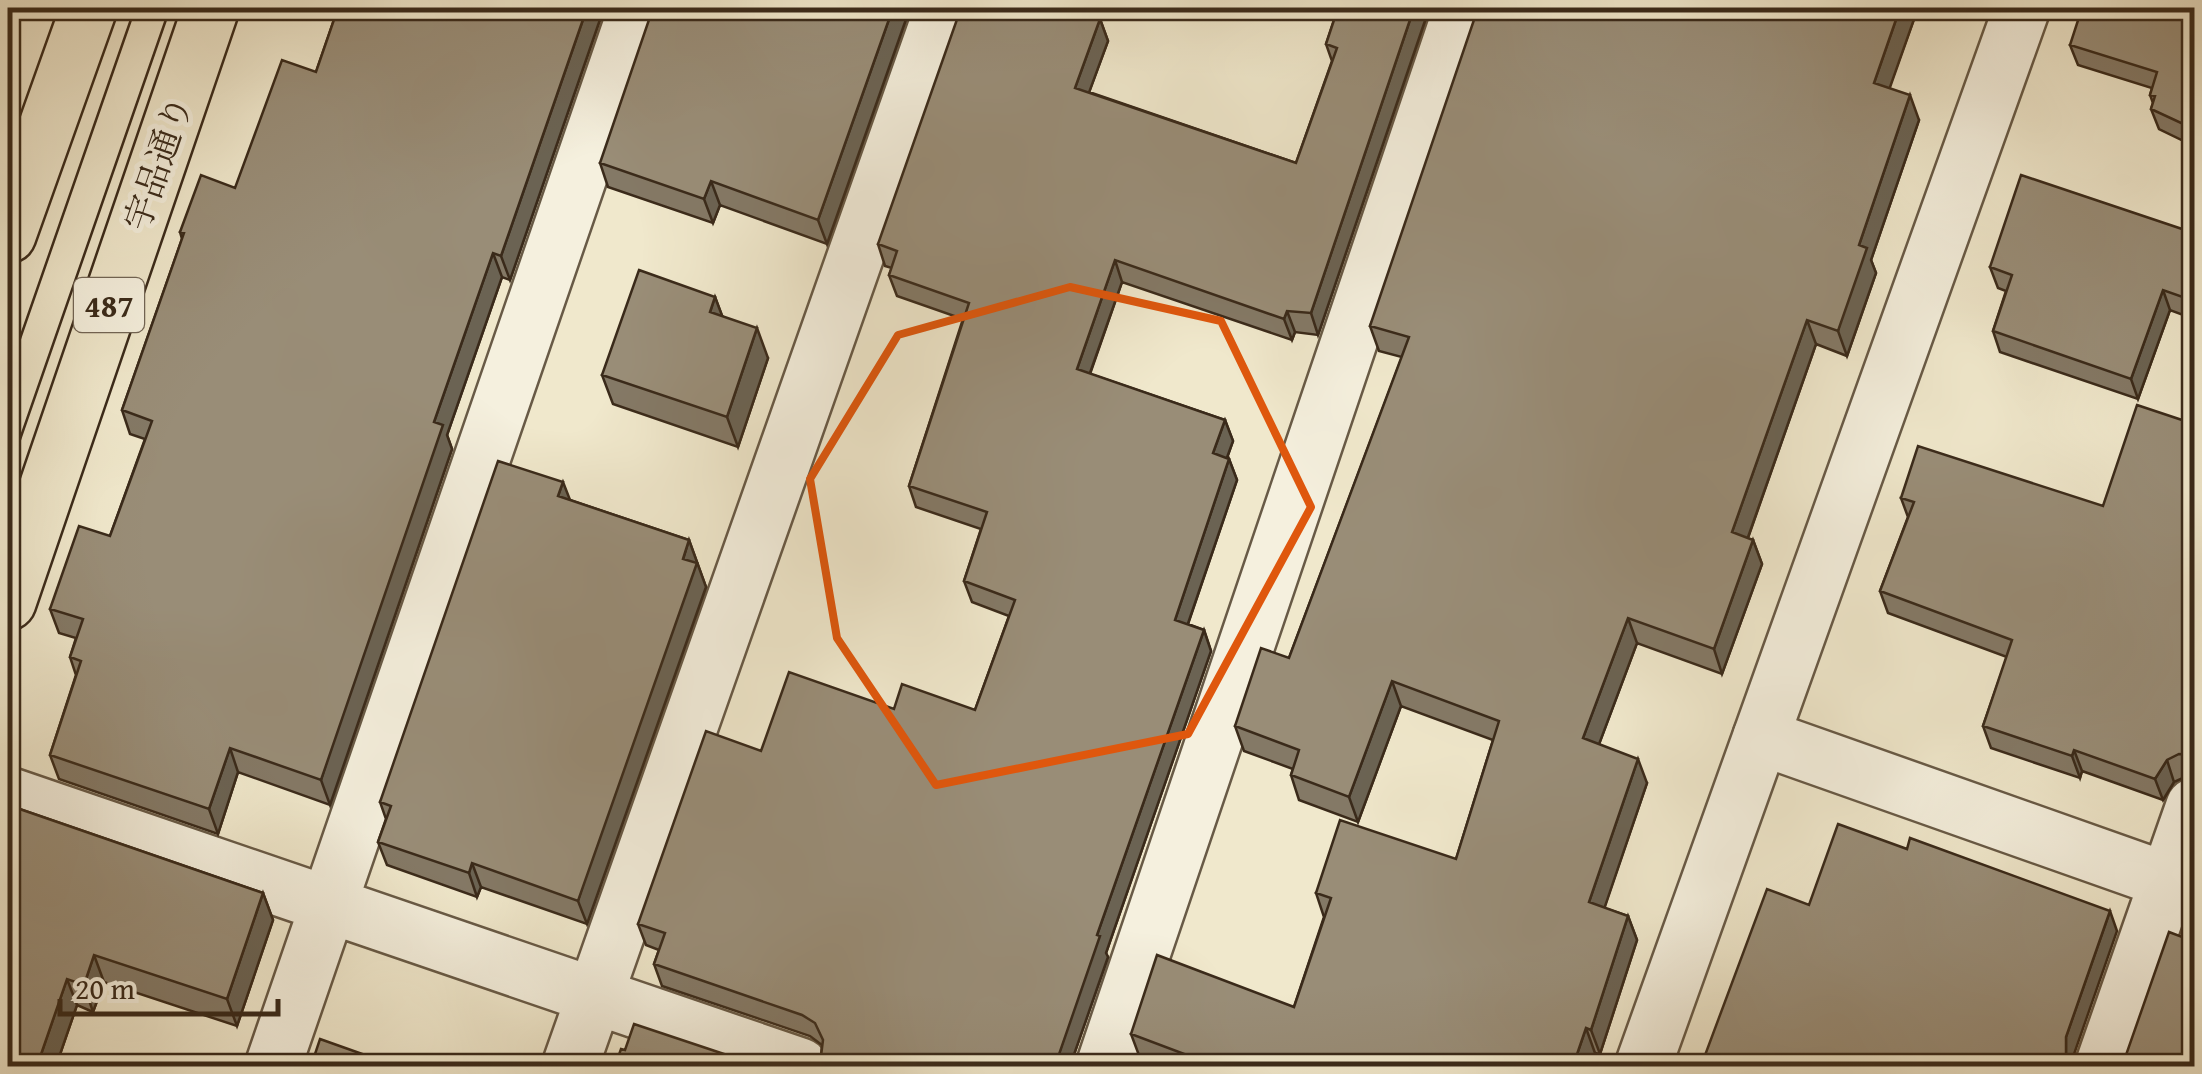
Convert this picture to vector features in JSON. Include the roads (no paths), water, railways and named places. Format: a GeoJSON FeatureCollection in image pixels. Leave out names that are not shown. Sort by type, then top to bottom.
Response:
{"type":"FeatureCollection","features":[{"type":"Feature","properties":{"kind":"highway"},"geometry":{"type":"LineString","coordinates":[[8,234],[88,8]]}},
{"type":"Feature","properties":{"kind":"highway","name":"宇品通り"},"geometry":{"type":"LineString","coordinates":[[8,602],[211,8]]}},
{"type":"Feature","properties":{"kind":"street"},"geometry":{"type":"LineString","coordinates":[[273,1066],[637,8]]}},
{"type":"Feature","properties":{"kind":"street"},"geometry":{"type":"LineString","coordinates":[[570,1066],[944,8]]}},
{"type":"Feature","properties":{"kind":"street"},"geometry":{"type":"LineString","coordinates":[[1104,1066],[1462,8]]}},
{"type":"Feature","properties":{"kind":"street"},"geometry":{"type":"LineString","coordinates":[[1644,1066],[2022,8]]}},
{"type":"Feature","properties":{"kind":"street"},"geometry":{"type":"LineString","coordinates":[[1761,737],[2182,885]]}},
{"type":"Feature","properties":{"kind":"street"},"geometry":{"type":"LineString","coordinates":[[8,794],[800,1066]]}},
{"type":"Feature","properties":{"kind":"street"},"geometry":{"type":"LineString","coordinates":[[2103,1066],[2182,885],[2194,806]]}},
{"type":"Feature","properties":{"kind":"tram line"},"geometry":{"type":"LineString","coordinates":[[8,373],[135,8]]}},
{"type":"Feature","properties":{"kind":"tram line"},"geometry":{"type":"LineString","coordinates":[[8,474],[170,8]]}}]}
